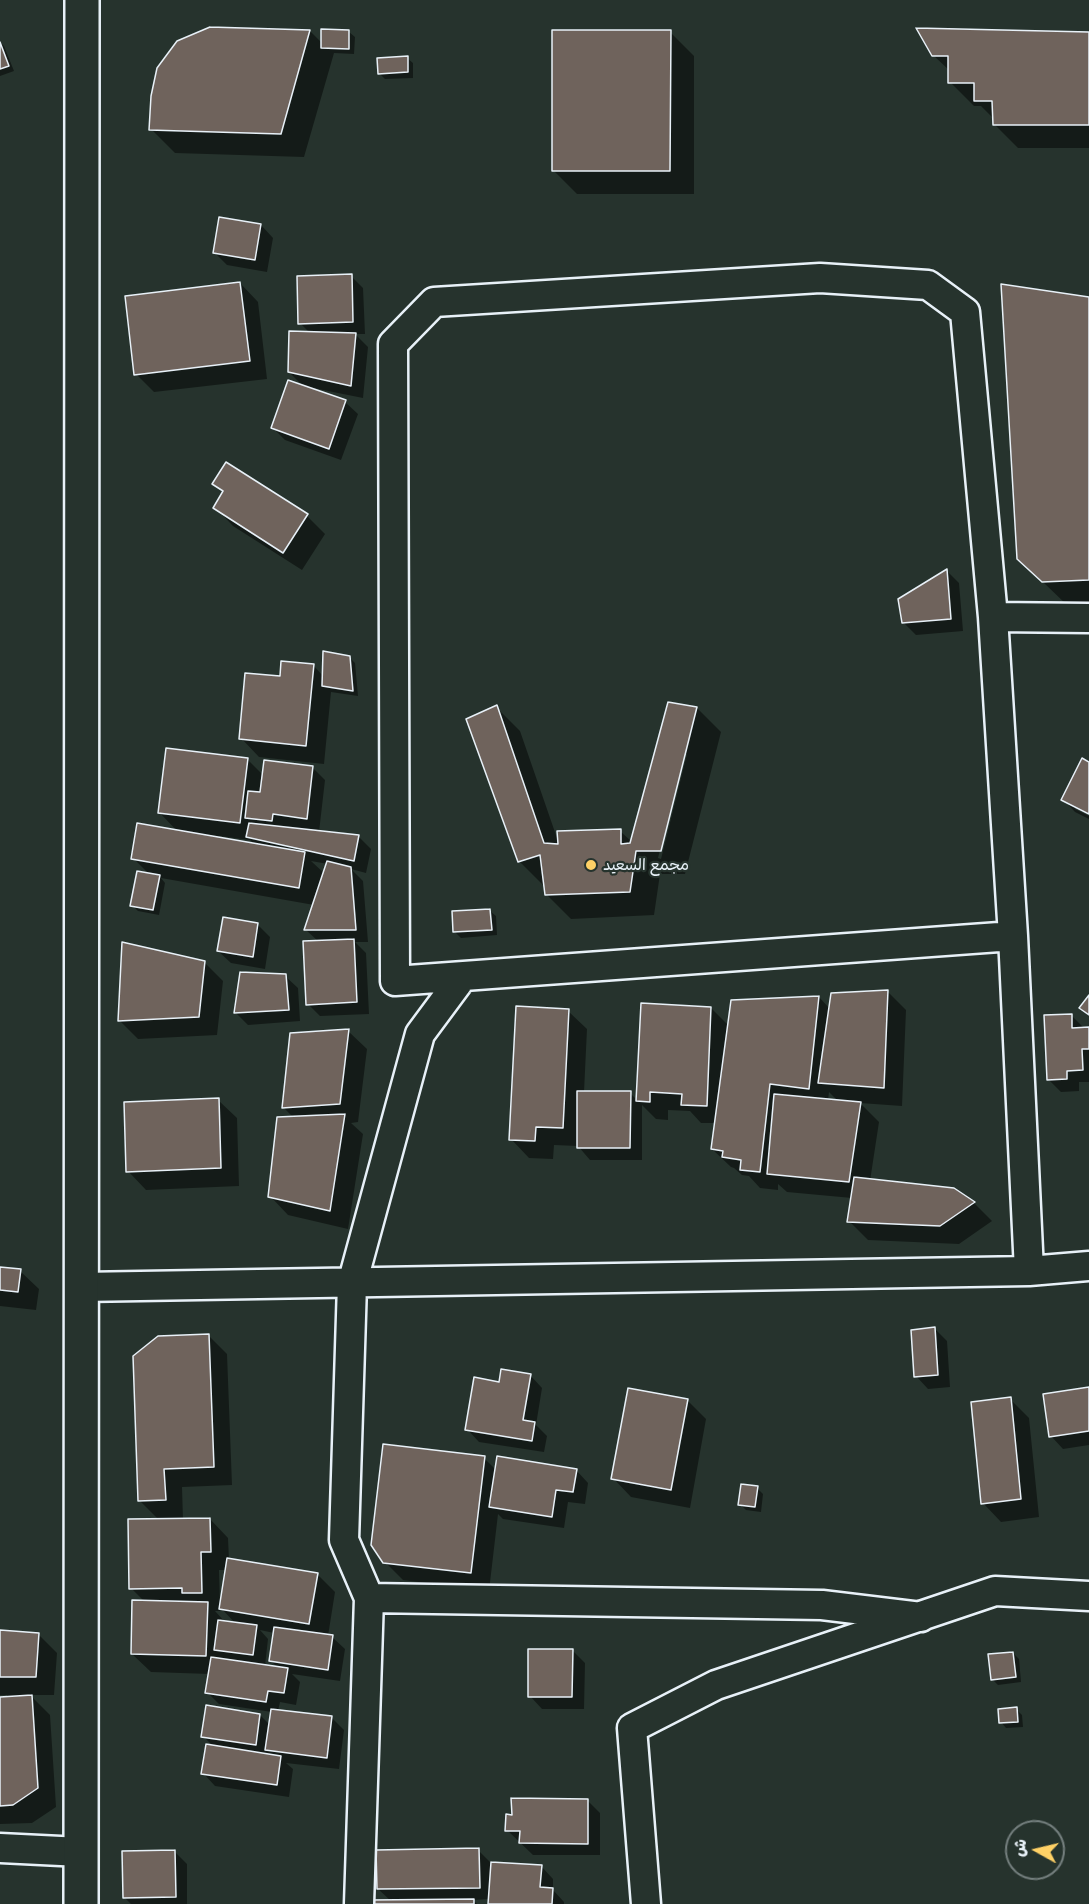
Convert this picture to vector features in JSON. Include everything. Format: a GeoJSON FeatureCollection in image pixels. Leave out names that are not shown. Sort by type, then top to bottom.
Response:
{"type":"FeatureCollection","features":[{"type":"Feature","properties":{"kind":"street"},"geometry":{"type":"LineString","coordinates":[[81,1904],[82,0]]}},
{"type":"Feature","properties":{"kind":"street"},"geometry":{"type":"LineString","coordinates":[[1013,936],[395,981],[393,344],[434,302],[820,278],[928,285],[965,312],[993,617],[1013,936],[1029,1271]]}},
{"type":"Feature","properties":{"kind":"street"},"geometry":{"type":"LineString","coordinates":[[993,617],[1089,618]]}},
{"type":"Feature","properties":{"kind":"street"},"geometry":{"type":"LineString","coordinates":[[359,1904],[369,1598],[344,1540],[352,1284],[420,1034],[463,976]]}},
{"type":"Feature","properties":{"kind":"street"},"geometry":{"type":"LineString","coordinates":[[81,1287],[1029,1271],[1089,1266]]}},
{"type":"Feature","properties":{"kind":"street"},"geometry":{"type":"LineString","coordinates":[[646,1904],[632,1728],[716,1685],[995,1591],[1089,1596]]}},
{"type":"Feature","properties":{"kind":"street"},"geometry":{"type":"LineString","coordinates":[[369,1598],[822,1605],[921,1617]]}},
{"type":"Feature","properties":{"kind":"street"},"geometry":{"type":"LineString","coordinates":[[0,1848],[81,1852]]}},
{"type":"Feature","properties":{"kind":"building"},"geometry":{"type":"Polygon","coordinates":[[[210,27],[310,30],[281,134],[149,130],[151,96],[157,68],[177,41],[210,27]]]}},
{"type":"Feature","properties":{"kind":"building"},"geometry":{"type":"Polygon","coordinates":[[[916,28],[1089,32],[1089,125],[993,125],[992,101],[974,101],[974,83],[948,83],[948,56],[932,56],[916,28]]]}},
{"type":"Feature","properties":{"kind":"building"},"geometry":{"type":"Polygon","coordinates":[[[321,29],[349,30],[349,49],[321,48],[321,29]]]}},
{"type":"Feature","properties":{"kind":"building"},"geometry":{"type":"Polygon","coordinates":[[[552,30],[671,30],[670,171],[552,171],[552,30]]]}},
{"type":"Feature","properties":{"kind":"building"},"geometry":{"type":"Polygon","coordinates":[[[0,42],[9,66],[0,69],[0,42]]]}},
{"type":"Feature","properties":{"kind":"building"},"geometry":{"type":"Polygon","coordinates":[[[408,56],[408,72],[378,74],[377,58],[408,56]]]}},
{"type":"Feature","properties":{"kind":"building"},"geometry":{"type":"Polygon","coordinates":[[[219,217],[261,224],[255,260],[213,253],[219,217]]]}},
{"type":"Feature","properties":{"kind":"building"},"geometry":{"type":"Polygon","coordinates":[[[352,274],[353,322],[298,324],[297,276],[352,274]]]}},
{"type":"Feature","properties":{"kind":"building"},"geometry":{"type":"Polygon","coordinates":[[[240,282],[250,361],[134,375],[125,296],[240,282]]]}},
{"type":"Feature","properties":{"kind":"building"},"geometry":{"type":"Polygon","coordinates":[[[1001,284],[1089,297],[1089,580],[1042,582],[1017,559],[1001,284]]]}},
{"type":"Feature","properties":{"kind":"building"},"geometry":{"type":"Polygon","coordinates":[[[289,331],[356,333],[351,386],[288,372],[289,331]]]}},
{"type":"Feature","properties":{"kind":"building"},"geometry":{"type":"Polygon","coordinates":[[[288,380],[346,400],[329,449],[271,428],[288,380]]]}},
{"type":"Feature","properties":{"kind":"building"},"geometry":{"type":"Polygon","coordinates":[[[226,462],[308,514],[283,553],[213,508],[223,491],[212,484],[226,462]]]}},
{"type":"Feature","properties":{"kind":"building"},"geometry":{"type":"Polygon","coordinates":[[[947,569],[951,619],[902,623],[898,599],[947,569]]]}},
{"type":"Feature","properties":{"kind":"building"},"geometry":{"type":"Polygon","coordinates":[[[323,651],[350,656],[353,691],[322,686],[323,651]]]}},
{"type":"Feature","properties":{"kind":"building"},"geometry":{"type":"Polygon","coordinates":[[[281,661],[314,664],[306,746],[239,739],[245,673],[280,676],[281,661]]]}},
{"type":"Feature","properties":{"kind":"building"},"geometry":{"type":"Polygon","coordinates":[[[668,702],[697,707],[661,851],[636,851],[630,892],[545,895],[540,855],[518,862],[466,719],[497,705],[544,843],[558,844],[557,831],[621,829],[621,844],[630,843],[668,702]]]}},
{"type":"Feature","properties":{"kind":"building"},"geometry":{"type":"Polygon","coordinates":[[[166,748],[248,758],[240,823],[158,813],[166,748]]]}},
{"type":"Feature","properties":{"kind":"building"},"geometry":{"type":"Polygon","coordinates":[[[1082,758],[1089,762],[1089,814],[1061,800],[1082,758]]]}},
{"type":"Feature","properties":{"kind":"building"},"geometry":{"type":"Polygon","coordinates":[[[264,760],[313,766],[307,819],[273,814],[272,821],[245,818],[248,791],[260,792],[264,760]]]}},
{"type":"Feature","properties":{"kind":"building"},"geometry":{"type":"Polygon","coordinates":[[[137,823],[305,852],[299,888],[131,859],[137,823]]]}},
{"type":"Feature","properties":{"kind":"building"},"geometry":{"type":"Polygon","coordinates":[[[249,823],[359,835],[354,861],[246,837],[249,823]]]}},
{"type":"Feature","properties":{"kind":"building"},"geometry":{"type":"Polygon","coordinates":[[[327,861],[351,867],[356,930],[304,930],[327,861]]]}},
{"type":"Feature","properties":{"kind":"building"},"geometry":{"type":"Polygon","coordinates":[[[137,871],[160,875],[153,910],[130,906],[137,871]]]}},
{"type":"Feature","properties":{"kind":"building"},"geometry":{"type":"Polygon","coordinates":[[[490,909],[492,930],[453,932],[452,911],[490,909]]]}},
{"type":"Feature","properties":{"kind":"building"},"geometry":{"type":"Polygon","coordinates":[[[223,917],[258,923],[253,957],[217,951],[223,917]]]}},
{"type":"Feature","properties":{"kind":"building"},"geometry":{"type":"Polygon","coordinates":[[[354,939],[357,1002],[306,1005],[303,941],[354,939]]]}},
{"type":"Feature","properties":{"kind":"building"},"geometry":{"type":"Polygon","coordinates":[[[122,942],[205,961],[199,1017],[118,1021],[122,942]]]}},
{"type":"Feature","properties":{"kind":"building"},"geometry":{"type":"Polygon","coordinates":[[[240,972],[286,974],[289,1010],[234,1013],[240,972]]]}},
{"type":"Feature","properties":{"kind":"building"},"geometry":{"type":"Polygon","coordinates":[[[888,990],[884,1088],[818,1083],[831,993],[888,990]]]}},
{"type":"Feature","properties":{"kind":"building"},"geometry":{"type":"Polygon","coordinates":[[[1089,995],[1089,1015],[1079,1008],[1089,995]]]}},
{"type":"Feature","properties":{"kind":"building"},"geometry":{"type":"Polygon","coordinates":[[[819,996],[809,1089],[770,1084],[760,1172],[740,1170],[741,1160],[722,1157],[723,1151],[711,1149],[731,1000],[819,996]]]}},
{"type":"Feature","properties":{"kind":"building"},"geometry":{"type":"Polygon","coordinates":[[[641,1003],[711,1007],[707,1106],[681,1105],[682,1094],[650,1092],[650,1102],[636,1101],[641,1003]]]}},
{"type":"Feature","properties":{"kind":"building"},"geometry":{"type":"Polygon","coordinates":[[[516,1006],[569,1009],[563,1128],[536,1127],[535,1141],[509,1140],[516,1006]]]}},
{"type":"Feature","properties":{"kind":"building"},"geometry":{"type":"Polygon","coordinates":[[[1072,1014],[1072,1028],[1089,1027],[1089,1049],[1082,1049],[1083,1070],[1067,1071],[1067,1079],[1047,1080],[1044,1015],[1072,1014]]]}},
{"type":"Feature","properties":{"kind":"building"},"geometry":{"type":"Polygon","coordinates":[[[349,1029],[340,1104],[282,1108],[290,1033],[349,1029]]]}},
{"type":"Feature","properties":{"kind":"building"},"geometry":{"type":"Polygon","coordinates":[[[577,1091],[631,1091],[630,1148],[577,1148],[577,1091]]]}},
{"type":"Feature","properties":{"kind":"building"},"geometry":{"type":"Polygon","coordinates":[[[774,1094],[861,1102],[849,1182],[767,1174],[774,1094]]]}},
{"type":"Feature","properties":{"kind":"building"},"geometry":{"type":"Polygon","coordinates":[[[219,1098],[221,1168],[126,1172],[124,1102],[219,1098]]]}},
{"type":"Feature","properties":{"kind":"building"},"geometry":{"type":"Polygon","coordinates":[[[345,1114],[330,1211],[268,1197],[277,1117],[345,1114]]]}},
{"type":"Feature","properties":{"kind":"building"},"geometry":{"type":"Polygon","coordinates":[[[854,1177],[954,1188],[975,1202],[940,1226],[847,1222],[854,1177]]]}},
{"type":"Feature","properties":{"kind":"building"},"geometry":{"type":"Polygon","coordinates":[[[0,1267],[21,1269],[18,1292],[0,1290],[0,1267]]]}},
{"type":"Feature","properties":{"kind":"building"},"geometry":{"type":"Polygon","coordinates":[[[935,1327],[938,1375],[914,1377],[911,1330],[935,1327]]]}},
{"type":"Feature","properties":{"kind":"building"},"geometry":{"type":"Polygon","coordinates":[[[209,1334],[214,1467],[164,1469],[166,1500],[138,1501],[133,1356],[158,1336],[209,1334]]]}},
{"type":"Feature","properties":{"kind":"building"},"geometry":{"type":"Polygon","coordinates":[[[501,1369],[531,1374],[523,1420],[535,1422],[532,1441],[465,1430],[474,1377],[499,1382],[501,1369]]]}},
{"type":"Feature","properties":{"kind":"building"},"geometry":{"type":"Polygon","coordinates":[[[1089,1387],[1089,1431],[1049,1437],[1043,1394],[1089,1387]]]}},
{"type":"Feature","properties":{"kind":"building"},"geometry":{"type":"Polygon","coordinates":[[[628,1388],[688,1399],[671,1490],[611,1479],[628,1388]]]}},
{"type":"Feature","properties":{"kind":"building"},"geometry":{"type":"Polygon","coordinates":[[[1011,1397],[1021,1499],[981,1504],[971,1402],[1011,1397]]]}},
{"type":"Feature","properties":{"kind":"building"},"geometry":{"type":"Polygon","coordinates":[[[383,1444],[485,1456],[471,1573],[383,1563],[371,1545],[383,1444]]]}},
{"type":"Feature","properties":{"kind":"building"},"geometry":{"type":"Polygon","coordinates":[[[497,1456],[577,1469],[573,1492],[556,1490],[552,1517],[489,1507],[497,1456]]]}},
{"type":"Feature","properties":{"kind":"building"},"geometry":{"type":"Polygon","coordinates":[[[741,1484],[758,1486],[755,1507],[738,1505],[741,1484]]]}},
{"type":"Feature","properties":{"kind":"building"},"geometry":{"type":"Polygon","coordinates":[[[210,1518],[211,1552],[201,1552],[202,1593],[182,1593],[182,1588],[129,1589],[128,1519],[210,1518]]]}},
{"type":"Feature","properties":{"kind":"building"},"geometry":{"type":"Polygon","coordinates":[[[227,1558],[318,1573],[309,1624],[219,1609],[227,1558]]]}},
{"type":"Feature","properties":{"kind":"building"},"geometry":{"type":"Polygon","coordinates":[[[132,1600],[208,1602],[206,1656],[131,1654],[132,1600]]]}},
{"type":"Feature","properties":{"kind":"building"},"geometry":{"type":"Polygon","coordinates":[[[218,1620],[257,1625],[253,1655],[214,1650],[218,1620]]]}},
{"type":"Feature","properties":{"kind":"building"},"geometry":{"type":"Polygon","coordinates":[[[274,1627],[333,1635],[328,1670],[269,1661],[274,1627]]]}},
{"type":"Feature","properties":{"kind":"building"},"geometry":{"type":"Polygon","coordinates":[[[0,1630],[39,1633],[36,1677],[0,1677],[0,1630]]]}},
{"type":"Feature","properties":{"kind":"building"},"geometry":{"type":"Polygon","coordinates":[[[528,1649],[573,1649],[572,1697],[528,1697],[528,1649]]]}},
{"type":"Feature","properties":{"kind":"building"},"geometry":{"type":"Polygon","coordinates":[[[1013,1652],[1016,1677],[991,1680],[988,1654],[1013,1652]]]}},
{"type":"Feature","properties":{"kind":"building"},"geometry":{"type":"Polygon","coordinates":[[[211,1657],[288,1668],[284,1693],[268,1691],[266,1702],[205,1693],[211,1657]]]}},
{"type":"Feature","properties":{"kind":"building"},"geometry":{"type":"Polygon","coordinates":[[[32,1695],[38,1788],[13,1805],[0,1806],[0,1697],[32,1695]]]}},
{"type":"Feature","properties":{"kind":"building"},"geometry":{"type":"Polygon","coordinates":[[[206,1705],[260,1714],[256,1745],[201,1737],[206,1705]]]}},
{"type":"Feature","properties":{"kind":"building"},"geometry":{"type":"Polygon","coordinates":[[[1017,1707],[1018,1722],[999,1723],[998,1709],[1017,1707]]]}},
{"type":"Feature","properties":{"kind":"building"},"geometry":{"type":"Polygon","coordinates":[[[271,1709],[332,1716],[327,1758],[265,1750],[271,1709]]]}},
{"type":"Feature","properties":{"kind":"building"},"geometry":{"type":"Polygon","coordinates":[[[206,1744],[281,1756],[277,1785],[201,1774],[206,1744]]]}},
{"type":"Feature","properties":{"kind":"building"},"geometry":{"type":"Polygon","coordinates":[[[511,1798],[588,1799],[588,1844],[519,1843],[520,1831],[505,1831],[506,1814],[512,1815],[511,1798]]]}},
{"type":"Feature","properties":{"kind":"building"},"geometry":{"type":"Polygon","coordinates":[[[479,1848],[480,1888],[377,1889],[376,1850],[479,1848]]]}},
{"type":"Feature","properties":{"kind":"building"},"geometry":{"type":"Polygon","coordinates":[[[175,1850],[176,1897],[123,1898],[122,1851],[175,1850]]]}},
{"type":"Feature","properties":{"kind":"building"},"geometry":{"type":"Polygon","coordinates":[[[491,1862],[542,1865],[540,1887],[553,1888],[552,1904],[488,1904],[491,1862]]]}},
{"type":"Feature","properties":{"kind":"building"},"geometry":{"type":"Polygon","coordinates":[[[474,1899],[474,1904],[370,1904],[370,1900],[474,1899]]]}},
{"type":"Feature","properties":{"kind":"place","name":"مجمع السعيد"},"geometry":{"type":"Point","coordinates":[591,865]}}]}
